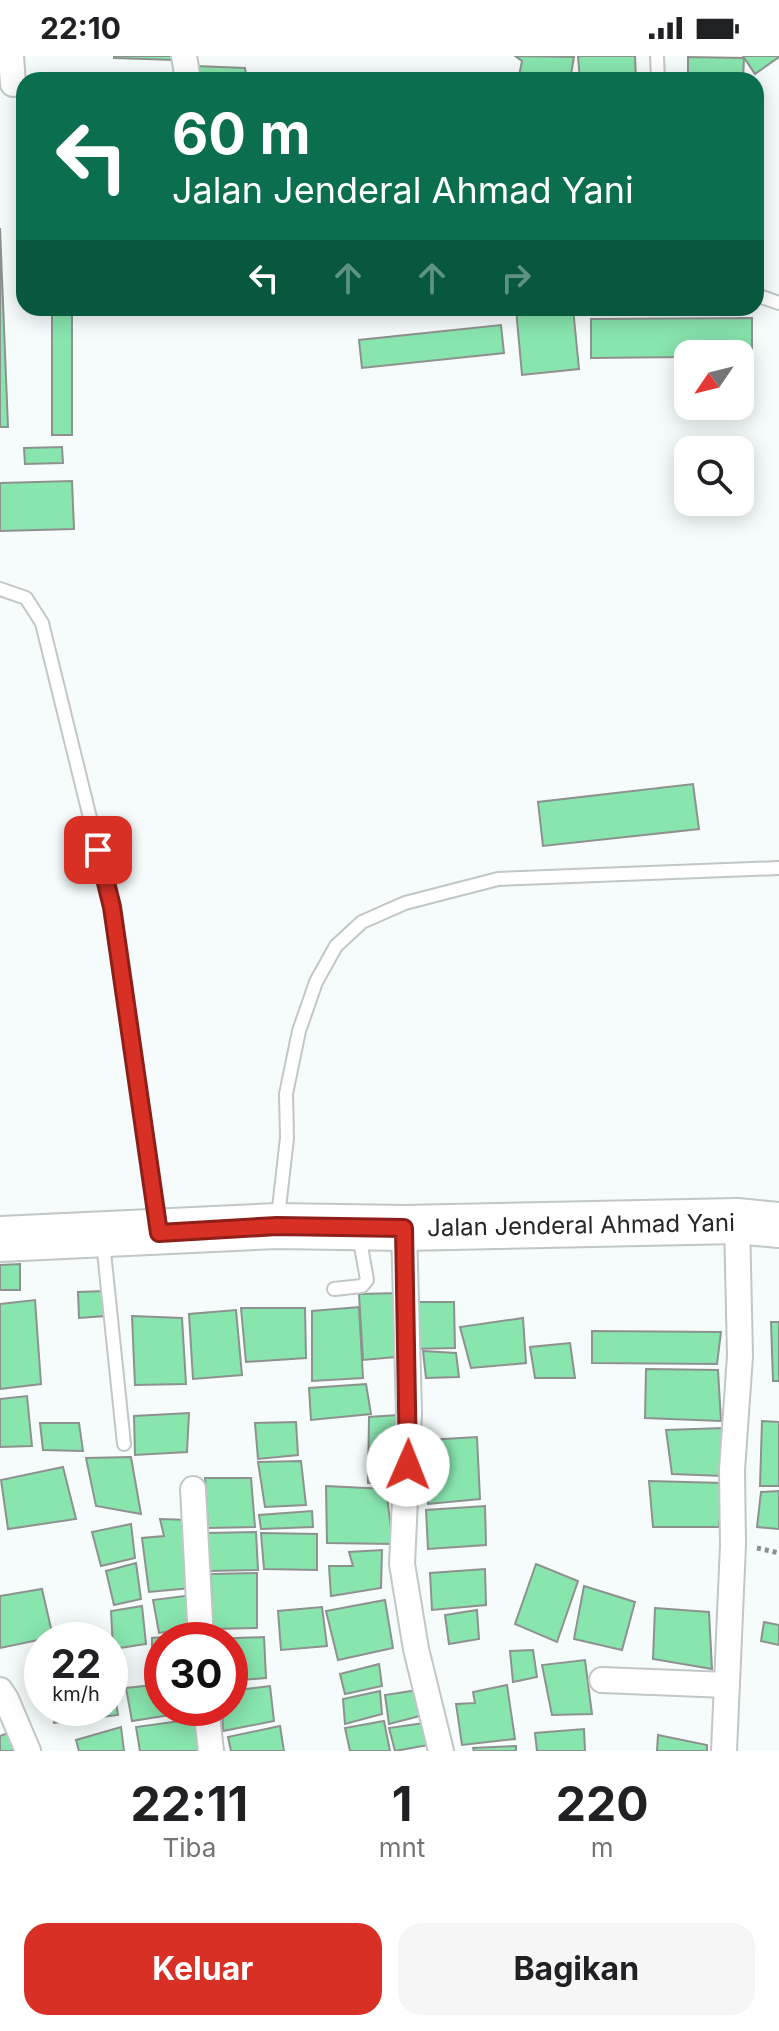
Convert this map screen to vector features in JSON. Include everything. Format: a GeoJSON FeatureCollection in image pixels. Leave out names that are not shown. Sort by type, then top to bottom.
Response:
{"type":"FeatureCollection","features":[{"type":"Feature","properties":{"kind":"highway","name":"Jalan Jenderal Ahmad Yani"},"geometry":{"type":"LineString","coordinates":[[0,1239],[277,1226],[404,1228],[758,1223]]}},
{"type":"Feature","properties":{"kind":"street"},"geometry":{"type":"LineString","coordinates":[[11,56],[13,84]]}},
{"type":"Feature","properties":{"kind":"street"},"geometry":{"type":"LineString","coordinates":[[724,1751],[733,1545],[732,1470],[740,1356],[758,1223]]}},
{"type":"Feature","properties":{"kind":"street"},"geometry":{"type":"LineString","coordinates":[[404,1228],[409,1413],[402,1564],[416,1649],[441,1751]]}},
{"type":"Feature","properties":{"kind":"street"},"geometry":{"type":"LineString","coordinates":[[193,1489],[200,1622]]}},
{"type":"Feature","properties":{"kind":"street"},"geometry":{"type":"LineString","coordinates":[[602,1680],[727,1685]]}},
{"type":"Feature","properties":{"kind":"street"},"geometry":{"type":"LineString","coordinates":[[0,1690],[28,1751]]}},
{"type":"Feature","properties":{"kind":"street"},"geometry":{"type":"LineString","coordinates":[[208,1726],[211,1751]]}},
{"type":"Feature","properties":{"kind":"lane"},"geometry":{"type":"LineString","coordinates":[[0,589],[26,598],[42,623],[46,637],[112,907],[159,1233]]}},
{"type":"Feature","properties":{"kind":"lane"},"geometry":{"type":"LineString","coordinates":[[277,1226],[287,1138],[286,1094],[299,1031],[316,982],[336,946],[362,922],[405,903],[498,879],[779,868]]}},
{"type":"Feature","properties":{"kind":"lane"},"geometry":{"type":"LineString","coordinates":[[334,1289],[362,1286],[367,1280],[357,1228]]}},
{"type":"Feature","properties":{"kind":"lane"},"geometry":{"type":"LineString","coordinates":[[102,1235],[124,1444]]}},
{"type":"Feature","properties":{"kind":"building"},"geometry":{"type":"Polygon","coordinates":[[[175,56],[175,60],[114,58],[175,56]]]}},
{"type":"Feature","properties":{"kind":"building"},"geometry":{"type":"Polygon","coordinates":[[[515,56],[574,57],[571,72],[520,72],[522,61],[515,56]]]}},
{"type":"Feature","properties":{"kind":"building"},"geometry":{"type":"Polygon","coordinates":[[[578,56],[635,56],[636,72],[579,72],[578,56]]]}},
{"type":"Feature","properties":{"kind":"building"},"geometry":{"type":"Polygon","coordinates":[[[743,56],[779,56],[758,72],[754,72],[743,56]]]}},
{"type":"Feature","properties":{"kind":"building"},"geometry":{"type":"Polygon","coordinates":[[[688,57],[744,58],[743,72],[688,72],[688,57]]]}},
{"type":"Feature","properties":{"kind":"building"},"geometry":{"type":"Polygon","coordinates":[[[195,66],[245,68],[246,72],[195,72],[195,66]]]}},
{"type":"Feature","properties":{"kind":"building"},"geometry":{"type":"Polygon","coordinates":[[[0,228],[8,427],[0,427],[0,228]]]}},
{"type":"Feature","properties":{"kind":"building"},"geometry":{"type":"Polygon","coordinates":[[[52,316],[72,316],[72,435],[52,435],[52,316]]]}},
{"type":"Feature","properties":{"kind":"building"},"geometry":{"type":"Polygon","coordinates":[[[517,316],[574,316],[579,369],[522,375],[517,316]]]}},
{"type":"Feature","properties":{"kind":"building"},"geometry":{"type":"Polygon","coordinates":[[[752,318],[752,340],[674,340],[674,357],[591,358],[591,319],[752,318]]]}},
{"type":"Feature","properties":{"kind":"building"},"geometry":{"type":"Polygon","coordinates":[[[501,325],[504,353],[362,368],[359,340],[501,325]]]}},
{"type":"Feature","properties":{"kind":"building"},"geometry":{"type":"Polygon","coordinates":[[[62,447],[63,463],[25,464],[24,448],[62,447]]]}},
{"type":"Feature","properties":{"kind":"building"},"geometry":{"type":"Polygon","coordinates":[[[72,481],[74,529],[0,531],[0,483],[72,481]]]}},
{"type":"Feature","properties":{"kind":"building"},"geometry":{"type":"Polygon","coordinates":[[[693,784],[699,829],[543,846],[538,802],[693,784]]]}},
{"type":"Feature","properties":{"kind":"building"},"geometry":{"type":"Polygon","coordinates":[[[20,1264],[20,1290],[0,1290],[0,1265],[20,1264]]]}},
{"type":"Feature","properties":{"kind":"building"},"geometry":{"type":"Polygon","coordinates":[[[105,1291],[106,1316],[79,1318],[78,1292],[105,1291]]]}},
{"type":"Feature","properties":{"kind":"building"},"geometry":{"type":"Polygon","coordinates":[[[399,1293],[407,1356],[363,1360],[359,1294],[399,1293]]]}},
{"type":"Feature","properties":{"kind":"building"},"geometry":{"type":"Polygon","coordinates":[[[35,1300],[41,1384],[0,1389],[0,1304],[35,1300]]]}},
{"type":"Feature","properties":{"kind":"building"},"geometry":{"type":"Polygon","coordinates":[[[410,1302],[454,1302],[455,1348],[410,1349],[410,1302]]]}},
{"type":"Feature","properties":{"kind":"building"},"geometry":{"type":"Polygon","coordinates":[[[359,1307],[363,1378],[312,1381],[312,1311],[359,1307]]]}},
{"type":"Feature","properties":{"kind":"building"},"geometry":{"type":"Polygon","coordinates":[[[241,1308],[305,1308],[306,1358],[246,1362],[241,1308]]]}},
{"type":"Feature","properties":{"kind":"building"},"geometry":{"type":"Polygon","coordinates":[[[236,1310],[242,1375],[193,1379],[189,1314],[236,1310]]]}},
{"type":"Feature","properties":{"kind":"building"},"geometry":{"type":"Polygon","coordinates":[[[132,1316],[182,1318],[186,1384],[135,1385],[132,1316]]]}},
{"type":"Feature","properties":{"kind":"building"},"geometry":{"type":"Polygon","coordinates":[[[523,1318],[526,1363],[471,1368],[460,1327],[523,1318]]]}},
{"type":"Feature","properties":{"kind":"building"},"geometry":{"type":"Polygon","coordinates":[[[771,1322],[779,1322],[779,1381],[773,1381],[771,1322]]]}},
{"type":"Feature","properties":{"kind":"building"},"geometry":{"type":"Polygon","coordinates":[[[592,1331],[721,1332],[717,1364],[592,1363],[592,1331]]]}},
{"type":"Feature","properties":{"kind":"building"},"geometry":{"type":"Polygon","coordinates":[[[570,1343],[575,1378],[535,1378],[530,1347],[570,1343]]]}},
{"type":"Feature","properties":{"kind":"building"},"geometry":{"type":"Polygon","coordinates":[[[423,1351],[456,1353],[459,1377],[426,1378],[423,1351]]]}},
{"type":"Feature","properties":{"kind":"building"},"geometry":{"type":"Polygon","coordinates":[[[646,1369],[718,1370],[721,1421],[645,1418],[646,1369]]]}},
{"type":"Feature","properties":{"kind":"building"},"geometry":{"type":"Polygon","coordinates":[[[366,1384],[371,1414],[311,1420],[309,1388],[366,1384]]]}},
{"type":"Feature","properties":{"kind":"building"},"geometry":{"type":"Polygon","coordinates":[[[27,1396],[32,1446],[0,1447],[0,1399],[27,1396]]]}},
{"type":"Feature","properties":{"kind":"building"},"geometry":{"type":"Polygon","coordinates":[[[189,1413],[187,1452],[135,1455],[134,1416],[189,1413]]]}},
{"type":"Feature","properties":{"kind":"building"},"geometry":{"type":"Polygon","coordinates":[[[398,1415],[397,1482],[368,1483],[369,1417],[398,1415]]]}},
{"type":"Feature","properties":{"kind":"building"},"geometry":{"type":"Polygon","coordinates":[[[762,1421],[779,1422],[779,1486],[760,1486],[762,1421]]]}},
{"type":"Feature","properties":{"kind":"building"},"geometry":{"type":"Polygon","coordinates":[[[296,1422],[298,1455],[258,1459],[255,1423],[296,1422]]]}},
{"type":"Feature","properties":{"kind":"building"},"geometry":{"type":"Polygon","coordinates":[[[40,1423],[79,1423],[83,1451],[43,1450],[40,1423]]]}},
{"type":"Feature","properties":{"kind":"building"},"geometry":{"type":"Polygon","coordinates":[[[723,1428],[723,1476],[672,1474],[666,1430],[723,1428]]]}},
{"type":"Feature","properties":{"kind":"building"},"geometry":{"type":"Polygon","coordinates":[[[477,1437],[480,1499],[428,1504],[427,1440],[477,1437]]]}},
{"type":"Feature","properties":{"kind":"building"},"geometry":{"type":"Polygon","coordinates":[[[131,1457],[141,1514],[96,1506],[86,1458],[131,1457]]]}},
{"type":"Feature","properties":{"kind":"building"},"geometry":{"type":"Polygon","coordinates":[[[301,1461],[306,1505],[265,1507],[258,1462],[301,1461]]]}},
{"type":"Feature","properties":{"kind":"building"},"geometry":{"type":"Polygon","coordinates":[[[63,1467],[76,1519],[8,1529],[1,1480],[63,1467]]]}},
{"type":"Feature","properties":{"kind":"building"},"geometry":{"type":"Polygon","coordinates":[[[205,1478],[251,1478],[255,1527],[208,1528],[205,1478]]]}},
{"type":"Feature","properties":{"kind":"building"},"geometry":{"type":"Polygon","coordinates":[[[649,1481],[723,1483],[719,1527],[653,1527],[649,1481]]]}},
{"type":"Feature","properties":{"kind":"building"},"geometry":{"type":"Polygon","coordinates":[[[326,1486],[386,1489],[393,1544],[327,1543],[326,1486]]]}},
{"type":"Feature","properties":{"kind":"building"},"geometry":{"type":"Polygon","coordinates":[[[779,1491],[779,1529],[757,1527],[761,1492],[779,1491]]]}},
{"type":"Feature","properties":{"kind":"building"},"geometry":{"type":"Polygon","coordinates":[[[485,1506],[486,1545],[428,1549],[426,1510],[485,1506]]]}},
{"type":"Feature","properties":{"kind":"building"},"geometry":{"type":"Polygon","coordinates":[[[312,1511],[313,1527],[261,1529],[259,1515],[312,1511]]]}},
{"type":"Feature","properties":{"kind":"building"},"geometry":{"type":"Polygon","coordinates":[[[160,1519],[189,1520],[191,1588],[149,1592],[142,1538],[164,1536],[160,1519]]]}},
{"type":"Feature","properties":{"kind":"building"},"geometry":{"type":"Polygon","coordinates":[[[131,1524],[135,1558],[101,1566],[92,1532],[131,1524]]]}},
{"type":"Feature","properties":{"kind":"building"},"geometry":{"type":"Polygon","coordinates":[[[256,1532],[258,1570],[209,1571],[207,1533],[256,1532]]]}},
{"type":"Feature","properties":{"kind":"building"},"geometry":{"type":"Polygon","coordinates":[[[261,1533],[317,1534],[317,1570],[264,1569],[261,1533]]]}},
{"type":"Feature","properties":{"kind":"building"},"geometry":{"type":"Polygon","coordinates":[[[382,1550],[381,1588],[331,1596],[329,1566],[353,1566],[349,1552],[382,1550]]]}},
{"type":"Feature","properties":{"kind":"building"},"geometry":{"type":"Polygon","coordinates":[[[136,1563],[141,1599],[114,1605],[106,1571],[136,1563]]]}},
{"type":"Feature","properties":{"kind":"building"},"geometry":{"type":"Polygon","coordinates":[[[536,1564],[578,1581],[557,1642],[515,1624],[536,1564]]]}},
{"type":"Feature","properties":{"kind":"building"},"geometry":{"type":"Polygon","coordinates":[[[485,1569],[486,1605],[432,1610],[430,1573],[485,1569]]]}},
{"type":"Feature","properties":{"kind":"building"},"geometry":{"type":"Polygon","coordinates":[[[257,1573],[257,1628],[248,1628],[248,1622],[212,1622],[211,1574],[257,1573]]]}},
{"type":"Feature","properties":{"kind":"building"},"geometry":{"type":"Polygon","coordinates":[[[584,1586],[635,1602],[622,1650],[574,1639],[584,1586]]]}},
{"type":"Feature","properties":{"kind":"building"},"geometry":{"type":"Polygon","coordinates":[[[42,1589],[50,1622],[24,1622],[24,1643],[0,1648],[0,1596],[42,1589]]]}},
{"type":"Feature","properties":{"kind":"building"},"geometry":{"type":"Polygon","coordinates":[[[192,1595],[196,1622],[157,1622],[153,1600],[192,1595]]]}},
{"type":"Feature","properties":{"kind":"building"},"geometry":{"type":"Polygon","coordinates":[[[385,1600],[393,1648],[338,1660],[326,1611],[385,1600]]]}},
{"type":"Feature","properties":{"kind":"building"},"geometry":{"type":"Polygon","coordinates":[[[142,1606],[144,1644],[128,1647],[128,1622],[112,1622],[111,1611],[142,1606]]]}},
{"type":"Feature","properties":{"kind":"building"},"geometry":{"type":"Polygon","coordinates":[[[322,1607],[327,1646],[281,1650],[278,1611],[322,1607]]]}},
{"type":"Feature","properties":{"kind":"building"},"geometry":{"type":"Polygon","coordinates":[[[655,1608],[709,1612],[712,1669],[653,1659],[655,1608]]]}},
{"type":"Feature","properties":{"kind":"building"},"geometry":{"type":"Polygon","coordinates":[[[477,1610],[479,1639],[449,1644],[445,1615],[477,1610]]]}},
{"type":"Feature","properties":{"kind":"building"},"geometry":{"type":"Polygon","coordinates":[[[764,1622],[779,1625],[779,1645],[761,1641],[764,1622]]]}},
{"type":"Feature","properties":{"kind":"building"},"geometry":{"type":"Polygon","coordinates":[[[264,1637],[266,1678],[248,1680],[248,1638],[264,1637]]]}},
{"type":"Feature","properties":{"kind":"building"},"geometry":{"type":"Polygon","coordinates":[[[533,1650],[537,1677],[513,1682],[510,1651],[533,1650]]]}},
{"type":"Feature","properties":{"kind":"building"},"geometry":{"type":"Polygon","coordinates":[[[585,1660],[592,1714],[552,1715],[542,1665],[585,1660]]]}},
{"type":"Feature","properties":{"kind":"building"},"geometry":{"type":"Polygon","coordinates":[[[379,1664],[382,1686],[345,1694],[340,1674],[379,1664]]]}},
{"type":"Feature","properties":{"kind":"building"},"geometry":{"type":"Polygon","coordinates":[[[507,1685],[515,1739],[462,1745],[456,1704],[475,1703],[473,1692],[507,1685]]]}},
{"type":"Feature","properties":{"kind":"building"},"geometry":{"type":"Polygon","coordinates":[[[144,1686],[144,1719],[132,1721],[128,1688],[144,1686]]]}},
{"type":"Feature","properties":{"kind":"building"},"geometry":{"type":"Polygon","coordinates":[[[270,1686],[274,1721],[223,1731],[223,1726],[248,1726],[248,1689],[270,1686]]]}},
{"type":"Feature","properties":{"kind":"building"},"geometry":{"type":"Polygon","coordinates":[[[418,1690],[420,1716],[389,1724],[385,1695],[418,1690]]]}},
{"type":"Feature","properties":{"kind":"building"},"geometry":{"type":"Polygon","coordinates":[[[380,1691],[382,1714],[345,1724],[343,1699],[380,1691]]]}},
{"type":"Feature","properties":{"kind":"building"},"geometry":{"type":"Polygon","coordinates":[[[384,1721],[390,1751],[350,1751],[345,1728],[384,1721]]]}},
{"type":"Feature","properties":{"kind":"building"},"geometry":{"type":"Polygon","coordinates":[[[431,1722],[434,1744],[395,1751],[389,1728],[431,1722]]]}},
{"type":"Feature","properties":{"kind":"building"},"geometry":{"type":"Polygon","coordinates":[[[204,1726],[207,1751],[140,1751],[136,1727],[204,1726]]]}},
{"type":"Feature","properties":{"kind":"building"},"geometry":{"type":"Polygon","coordinates":[[[280,1726],[284,1751],[231,1751],[228,1737],[280,1726]]]}},
{"type":"Feature","properties":{"kind":"building"},"geometry":{"type":"Polygon","coordinates":[[[121,1727],[124,1751],[79,1751],[76,1740],[121,1727]]]}},
{"type":"Feature","properties":{"kind":"building"},"geometry":{"type":"Polygon","coordinates":[[[584,1729],[585,1751],[537,1751],[535,1733],[584,1729]]]}},
{"type":"Feature","properties":{"kind":"building"},"geometry":{"type":"Polygon","coordinates":[[[13,1731],[20,1751],[0,1751],[0,1736],[13,1731]]]}},
{"type":"Feature","properties":{"kind":"building"},"geometry":{"type":"Polygon","coordinates":[[[658,1735],[707,1745],[707,1751],[657,1751],[658,1735]]]}},
{"type":"Feature","properties":{"kind":"building"},"geometry":{"type":"Polygon","coordinates":[[[516,1746],[516,1751],[474,1751],[473,1748],[516,1746]]]}},
{"type":"Feature","properties":{"kind":"route"},"geometry":{"type":"LineString","coordinates":[[98,850],[112,907],[159,1233],[277,1226],[404,1228],[408,1465]]}}]}
